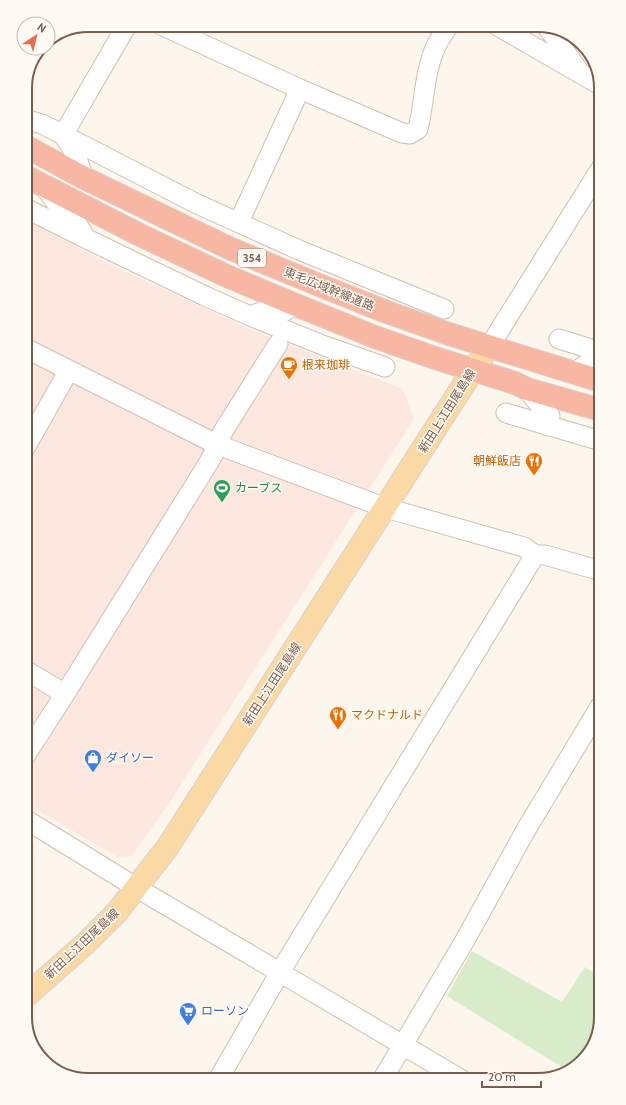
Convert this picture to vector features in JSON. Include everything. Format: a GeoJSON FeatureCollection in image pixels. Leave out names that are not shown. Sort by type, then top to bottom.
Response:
{"type":"FeatureCollection","features":[{"type":"Feature","properties":{"kind":"highway","name":"東毛広域幹線道路"},"geometry":{"type":"LineString","coordinates":[[32,150],[84,178],[229,248],[319,285],[384,311],[449,334],[594,379]]}},
{"type":"Feature","properties":{"kind":"highway","name":"354"},"geometry":{"type":"LineString","coordinates":[[34,180],[229,277],[296,305],[375,337],[515,383],[527,389],[594,408]]}},
{"type":"Feature","properties":{"kind":"main road","name":"新田上江田尾島線"},"geometry":{"type":"LineString","coordinates":[[32,991],[86,943],[117,912],[167,848],[489,347]]}},
{"type":"Feature","properties":{"kind":"street"},"geometry":{"type":"LineString","coordinates":[[63,135],[123,32]]}},
{"type":"Feature","properties":{"kind":"street"},"geometry":{"type":"LineString","coordinates":[[176,32],[300,89],[402,133],[410,134],[418,129],[432,56],[445,32]]}},
{"type":"Feature","properties":{"kind":"street"},"geometry":{"type":"LineString","coordinates":[[508,32],[594,81]]}},
{"type":"Feature","properties":{"kind":"street"},"geometry":{"type":"LineString","coordinates":[[552,34],[582,74]]}},
{"type":"Feature","properties":{"kind":"street"},"geometry":{"type":"LineString","coordinates":[[240,222],[300,89]]}},
{"type":"Feature","properties":{"kind":"street"},"geometry":{"type":"LineString","coordinates":[[32,121],[42,124],[195,202],[299,250],[444,309]]}},
{"type":"Feature","properties":{"kind":"street"},"geometry":{"type":"LineString","coordinates":[[63,135],[75,153],[84,178]]}},
{"type":"Feature","properties":{"kind":"street"},"geometry":{"type":"LineString","coordinates":[[489,347],[594,179]]}},
{"type":"Feature","properties":{"kind":"street"},"geometry":{"type":"LineString","coordinates":[[34,180],[60,208],[76,221],[87,239]]}},
{"type":"Feature","properties":{"kind":"street"},"geometry":{"type":"LineString","coordinates":[[143,206],[166,202],[179,205],[195,202]]}},
{"type":"Feature","properties":{"kind":"street"},"geometry":{"type":"LineString","coordinates":[[32,212],[205,296],[250,316],[325,346],[386,367]]}},
{"type":"Feature","properties":{"kind":"street"},"geometry":{"type":"LineString","coordinates":[[299,250],[303,261],[315,270],[319,285]]}},
{"type":"Feature","properties":{"kind":"street"},"geometry":{"type":"LineString","coordinates":[[250,316],[264,311],[281,313],[296,305]]}},
{"type":"Feature","properties":{"kind":"street"},"geometry":{"type":"LineString","coordinates":[[559,339],[594,350]]}},
{"type":"Feature","properties":{"kind":"street"},"geometry":{"type":"LineString","coordinates":[[32,745],[66,694],[218,445],[222,433],[278,344]]}},
{"type":"Feature","properties":{"kind":"street"},"geometry":{"type":"LineString","coordinates":[[32,352],[218,445],[386,508],[524,547],[534,555],[545,555],[594,569]]}},
{"type":"Feature","properties":{"kind":"street"},"geometry":{"type":"LineString","coordinates":[[574,373],[588,363],[594,364]]}},
{"type":"Feature","properties":{"kind":"street"},"geometry":{"type":"LineString","coordinates":[[32,436],[69,370]]}},
{"type":"Feature","properties":{"kind":"street"},"geometry":{"type":"LineString","coordinates":[[527,389],[550,416],[548,426]]}},
{"type":"Feature","properties":{"kind":"street"},"geometry":{"type":"LineString","coordinates":[[506,414],[594,440]]}},
{"type":"Feature","properties":{"kind":"street"},"geometry":{"type":"LineString","coordinates":[[222,1073],[280,972],[534,555]]}},
{"type":"Feature","properties":{"kind":"street"},"geometry":{"type":"LineString","coordinates":[[32,674],[66,694]]}},
{"type":"Feature","properties":{"kind":"street"},"geometry":{"type":"LineString","coordinates":[[386,1073],[464,942],[526,828],[594,716]]}},
{"type":"Feature","properties":{"kind":"street"},"geometry":{"type":"LineString","coordinates":[[32,822],[137,888],[450,1073]]}},
{"type":"Feature","properties":{"kind":"shaded area"},"geometry":{"type":"Polygon","coordinates":[[[32,223],[113,266],[252,330],[403,389],[414,419],[173,797],[132,856],[117,857],[32,807],[32,223]]]}},
{"type":"Feature","properties":{"kind":"green space"},"geometry":{"type":"Polygon","coordinates":[[[472,951],[562,1002],[585,967],[594,973],[594,1024],[585,1048],[575,1059],[562,1067],[447,996],[472,951]]]}},
{"type":"Feature","properties":{"kind":"place","name":"根来珈琲"},"geometry":{"type":"Point","coordinates":[289,380]}},
{"type":"Feature","properties":{"kind":"place","name":"朝鮮飯店"},"geometry":{"type":"Point","coordinates":[534,476]}},
{"type":"Feature","properties":{"kind":"place","name":"カーブス"},"geometry":{"type":"Point","coordinates":[222,503]}},
{"type":"Feature","properties":{"kind":"place","name":"マクドナルド"},"geometry":{"type":"Point","coordinates":[338,730]}},
{"type":"Feature","properties":{"kind":"place","name":"ダイソー"},"geometry":{"type":"Point","coordinates":[93,773]}},
{"type":"Feature","properties":{"kind":"place","name":"ローソン"},"geometry":{"type":"Point","coordinates":[188,1026]}}]}
